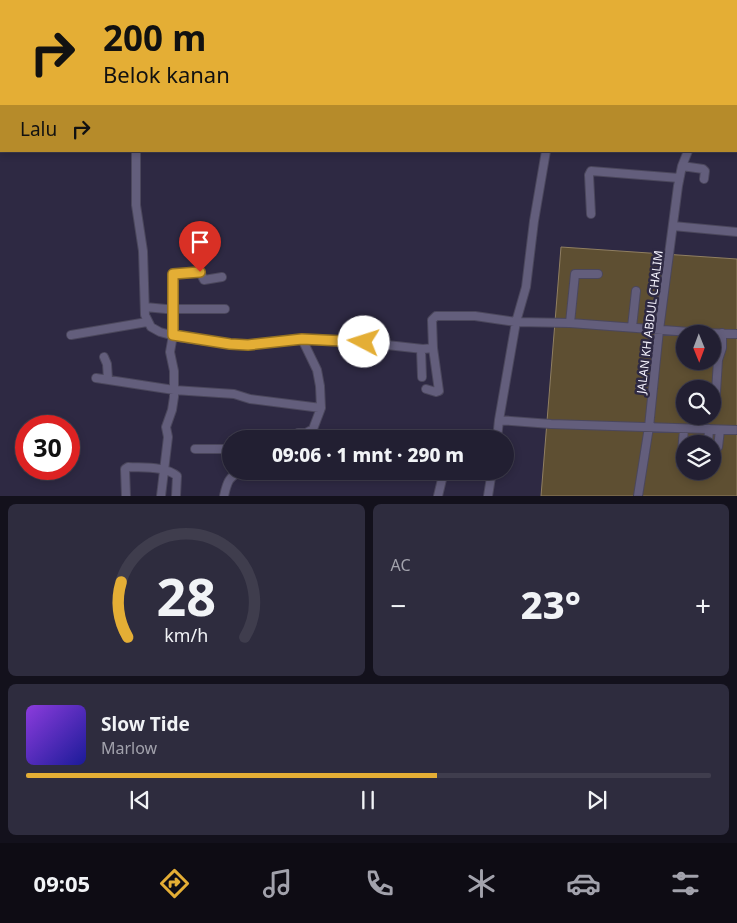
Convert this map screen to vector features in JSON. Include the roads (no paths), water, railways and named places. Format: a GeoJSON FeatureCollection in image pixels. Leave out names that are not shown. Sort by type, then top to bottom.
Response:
{"type":"FeatureCollection","features":[{"type":"Feature","properties":{"kind":"street"},"geometry":{"type":"LineString","coordinates":[[136,152],[136,205],[143,251],[145,306],[147,322],[151,327],[160,332],[173,335],[230,344],[248,345],[302,339],[378,344],[417,349],[433,348]]}},
{"type":"Feature","properties":{"kind":"street"},"geometry":{"type":"LineString","coordinates":[[498,430],[516,322],[526,287],[534,221],[546,152]]}},
{"type":"Feature","properties":{"kind":"street","name":"JALAN KH ABDUL CHALIM"},"geometry":{"type":"LineString","coordinates":[[638,496],[649,428],[658,330],[679,178],[688,152]]}},
{"type":"Feature","properties":{"kind":"street"},"geometry":{"type":"LineString","coordinates":[[682,166],[703,169],[705,171],[704,179]]}},
{"type":"Feature","properties":{"kind":"street"},"geometry":{"type":"LineString","coordinates":[[591,214],[589,175],[591,171],[679,178]]}},
{"type":"Feature","properties":{"kind":"street"},"geometry":{"type":"LineString","coordinates":[[673,226],[737,232]]}},
{"type":"Feature","properties":{"kind":"street"},"geometry":{"type":"LineString","coordinates":[[161,496],[168,437],[166,427],[172,410],[174,390],[174,371],[170,352],[174,309],[173,274],[200,272],[204,280],[222,277]]}},
{"type":"Feature","properties":{"kind":"street"},"geometry":{"type":"LineString","coordinates":[[570,323],[575,274],[598,274]]}},
{"type":"Feature","properties":{"kind":"street"},"geometry":{"type":"LineString","coordinates":[[632,327],[636,291]]}},
{"type":"Feature","properties":{"kind":"street"},"geometry":{"type":"LineString","coordinates":[[145,306],[174,309],[225,309]]}},
{"type":"Feature","properties":{"kind":"street"},"geometry":{"type":"LineString","coordinates":[[426,389],[436,392],[439,390],[433,348],[432,320],[436,316],[475,316],[516,322],[570,323],[737,334]]}},
{"type":"Feature","properties":{"kind":"street"},"geometry":{"type":"LineString","coordinates":[[72,335],[147,322]]}},
{"type":"Feature","properties":{"kind":"street"},"geometry":{"type":"LineString","coordinates":[[717,380],[718,360],[722,348],[722,333]]}},
{"type":"Feature","properties":{"kind":"street"},"geometry":{"type":"LineString","coordinates":[[302,339],[317,370],[320,386],[321,408],[311,430]]}},
{"type":"Feature","properties":{"kind":"street"},"geometry":{"type":"LineString","coordinates":[[417,349],[422,377]]}},
{"type":"Feature","properties":{"kind":"street"},"geometry":{"type":"LineString","coordinates":[[104,358],[107,364],[108,379]]}},
{"type":"Feature","properties":{"kind":"street"},"geometry":{"type":"LineString","coordinates":[[96,378],[174,390],[234,394],[250,399],[321,408]]}},
{"type":"Feature","properties":{"kind":"street"},"geometry":{"type":"LineString","coordinates":[[500,420],[551,424],[737,430]]}},
{"type":"Feature","properties":{"kind":"street"},"geometry":{"type":"LineString","coordinates":[[684,429],[684,435]]}},
{"type":"Feature","properties":{"kind":"street"},"geometry":{"type":"LineString","coordinates":[[709,429],[709,435]]}},
{"type":"Feature","properties":{"kind":"street"},"geometry":{"type":"LineString","coordinates":[[719,435],[720,430]]}},
{"type":"Feature","properties":{"kind":"street"},"geometry":{"type":"LineString","coordinates":[[194,449],[222,449]]}},
{"type":"Feature","properties":{"kind":"street"},"geometry":{"type":"LineString","coordinates":[[126,496],[126,468],[163,470],[178,476],[176,496]]}},
{"type":"Feature","properties":{"kind":"street"},"geometry":{"type":"LineString","coordinates":[[224,496],[228,480]]}},
{"type":"Feature","properties":{"kind":"street"},"geometry":{"type":"LineString","coordinates":[[438,496],[442,480]]}},
{"type":"Feature","properties":{"kind":"street"},"geometry":{"type":"LineString","coordinates":[[488,496],[491,480]]}}]}
